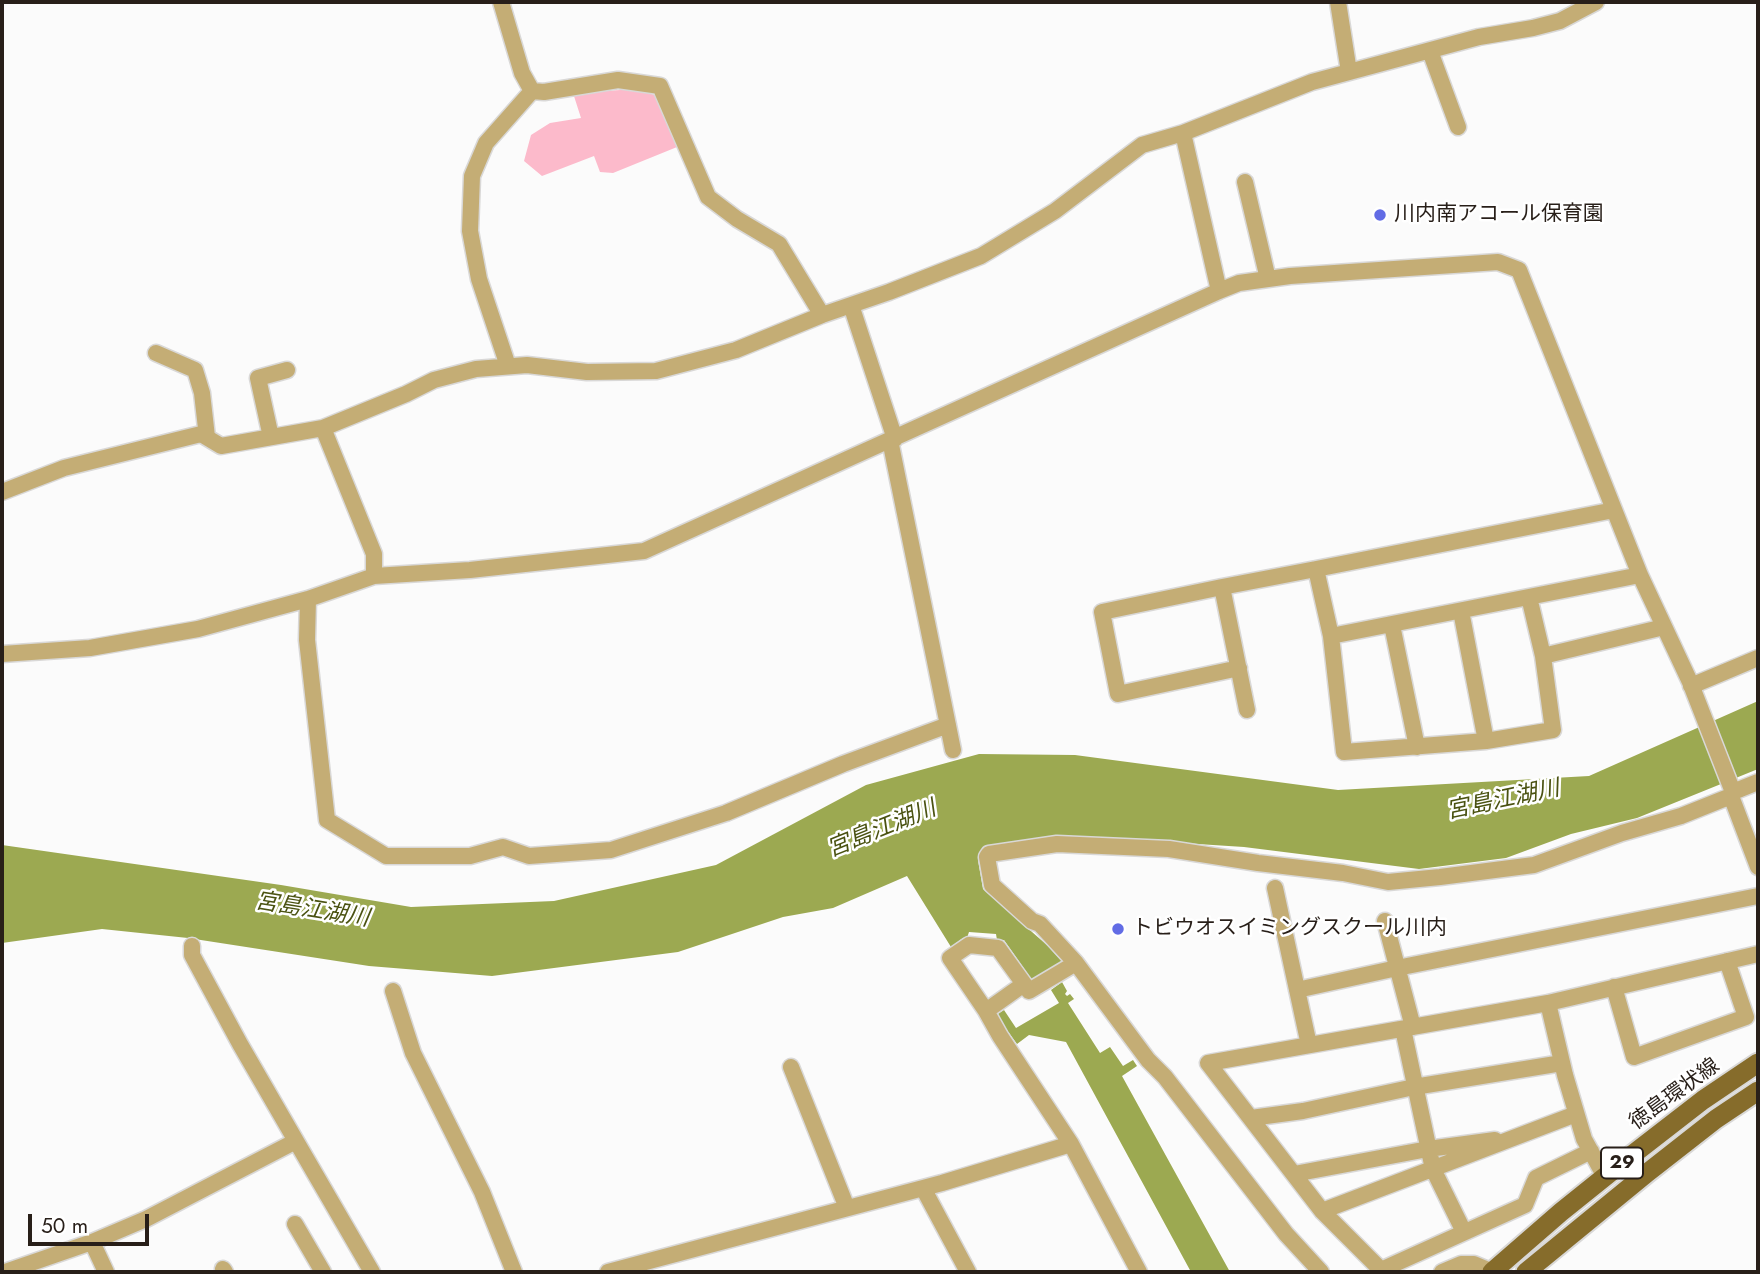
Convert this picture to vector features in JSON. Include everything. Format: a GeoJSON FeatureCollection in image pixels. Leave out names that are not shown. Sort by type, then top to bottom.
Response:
{"type":"FeatureCollection","features":[{"type":"Feature","properties":{"kind":"main road","name":"徳島環状線"},"geometry":{"type":"LineString","coordinates":[[1492,1272],[1605,1177],[1703,1100],[1758,1063]]}},
{"type":"Feature","properties":{"kind":"main road","name":"徳島環状線"},"geometry":{"type":"LineString","coordinates":[[1526,1272],[1716,1119],[1758,1091]]}},
{"type":"Feature","properties":{"kind":"street"},"geometry":{"type":"LineString","coordinates":[[501,2],[522,73],[532,91]]}},
{"type":"Feature","properties":{"kind":"street"},"geometry":{"type":"LineString","coordinates":[[1338,2],[1349,72]]}},
{"type":"Feature","properties":{"kind":"street"},"geometry":{"type":"LineString","coordinates":[[2,492],[64,468],[201,433],[221,446],[323,428],[434,380],[476,369],[527,365],[597,372],[656,371],[736,350],[981,256],[1055,211],[1142,145],[1183,133],[1312,82],[1479,37],[1560,21],[1596,2]]}},
{"type":"Feature","properties":{"kind":"street"},"geometry":{"type":"LineString","coordinates":[[1430,51],[1458,127]]}},
{"type":"Feature","properties":{"kind":"street"},"geometry":{"type":"LineString","coordinates":[[532,91],[544,92],[618,80],[660,86],[708,197],[737,219],[779,244],[822,315]]}},
{"type":"Feature","properties":{"kind":"street"},"geometry":{"type":"LineString","coordinates":[[508,366],[480,279],[470,231],[472,176],[486,143],[532,91]]}},
{"type":"Feature","properties":{"kind":"street"},"geometry":{"type":"LineString","coordinates":[[1183,133],[1219,291]]}},
{"type":"Feature","properties":{"kind":"street"},"geometry":{"type":"LineString","coordinates":[[1245,182],[1268,279]]}},
{"type":"Feature","properties":{"kind":"street"},"geometry":{"type":"LineString","coordinates":[[2,654],[90,648],[184,632],[308,599],[374,576],[470,570],[644,551],[1240,283],[1498,262],[1519,270],[1640,575],[1693,691],[1758,867]]}},
{"type":"Feature","properties":{"kind":"street"},"geometry":{"type":"LineString","coordinates":[[851,305],[892,440],[953,750]]}},
{"type":"Feature","properties":{"kind":"street"},"geometry":{"type":"LineString","coordinates":[[156,353],[195,370],[202,393],[207,437]]}},
{"type":"Feature","properties":{"kind":"street"},"geometry":{"type":"LineString","coordinates":[[271,437],[258,378],[287,370]]}},
{"type":"Feature","properties":{"kind":"street"},"geometry":{"type":"LineString","coordinates":[[323,428],[374,554],[374,576]]}},
{"type":"Feature","properties":{"kind":"street"},"geometry":{"type":"LineString","coordinates":[[1238,667],[1118,694],[1101,612],[1614,510]]}},
{"type":"Feature","properties":{"kind":"street"},"geometry":{"type":"LineString","coordinates":[[1316,569],[1331,636],[1344,752],[1486,741],[1552,730],[1543,656],[1529,597]]}},
{"type":"Feature","properties":{"kind":"street"},"geometry":{"type":"LineString","coordinates":[[1331,636],[1640,575]]}},
{"type":"Feature","properties":{"kind":"street"},"geometry":{"type":"LineString","coordinates":[[1222,587],[1247,710]]}},
{"type":"Feature","properties":{"kind":"street"},"geometry":{"type":"LineString","coordinates":[[308,599],[307,640],[327,820],[386,856],[470,856],[503,847],[529,856],[611,850],[726,814],[843,764],[948,725]]}},
{"type":"Feature","properties":{"kind":"street"},"geometry":{"type":"LineString","coordinates":[[1461,611],[1486,741]]}},
{"type":"Feature","properties":{"kind":"street"},"geometry":{"type":"LineString","coordinates":[[1392,625],[1418,747]]}},
{"type":"Feature","properties":{"kind":"street"},"geometry":{"type":"LineString","coordinates":[[1543,656],[1664,627]]}},
{"type":"Feature","properties":{"kind":"street"},"geometry":{"type":"LineString","coordinates":[[1693,691],[1758,658]]}},
{"type":"Feature","properties":{"kind":"street"},"geometry":{"type":"LineString","coordinates":[[1321,1272],[1286,1234],[1076,963],[1040,924],[1032,921],[992,885],[989,878],[989,854],[1057,844],[1169,849],[1343,873],[1388,882],[1534,865],[1622,833],[1681,816],[1731,791],[1758,782]]}},
{"type":"Feature","properties":{"kind":"street"},"geometry":{"type":"LineString","coordinates":[[1275,888],[1309,1045]]}},
{"type":"Feature","properties":{"kind":"street"},"geometry":{"type":"LineString","coordinates":[[1297,990],[1758,896]]}},
{"type":"Feature","properties":{"kind":"street"},"geometry":{"type":"LineString","coordinates":[[1385,921],[1408,1028],[1414,1087],[1433,1169],[1464,1232]]}},
{"type":"Feature","properties":{"kind":"street"},"geometry":{"type":"LineString","coordinates":[[1076,963],[1029,991],[998,948],[969,945],[950,958],[1071,1144],[1139,1272]]}},
{"type":"Feature","properties":{"kind":"street"},"geometry":{"type":"LineString","coordinates":[[192,946],[192,955],[240,1044],[372,1272]]}},
{"type":"Feature","properties":{"kind":"street"},"geometry":{"type":"LineString","coordinates":[[1591,1151],[1536,1178],[1525,1205],[1382,1271],[1322,1211],[1208,1063],[1548,1003],[1758,954]]}},
{"type":"Feature","properties":{"kind":"street"},"geometry":{"type":"LineString","coordinates":[[1614,986],[1634,1058],[1746,1017],[1727,961]]}},
{"type":"Feature","properties":{"kind":"street"},"geometry":{"type":"LineString","coordinates":[[986,1011],[1024,984]]}},
{"type":"Feature","properties":{"kind":"street"},"geometry":{"type":"LineString","coordinates":[[393,991],[413,1053],[482,1192],[514,1272]]}},
{"type":"Feature","properties":{"kind":"street"},"geometry":{"type":"LineString","coordinates":[[1548,1003],[1584,1139],[1605,1177]]}},
{"type":"Feature","properties":{"kind":"street"},"geometry":{"type":"LineString","coordinates":[[1251,1118],[1303,1111],[1414,1087],[1562,1063]]}},
{"type":"Feature","properties":{"kind":"street"},"geometry":{"type":"LineString","coordinates":[[791,1067],[847,1208]]}},
{"type":"Feature","properties":{"kind":"street"},"geometry":{"type":"LineString","coordinates":[[1322,1211],[1576,1114]]}},
{"type":"Feature","properties":{"kind":"street"},"geometry":{"type":"LineString","coordinates":[[1294,1174],[1483,1140],[1508,1140]]}},
{"type":"Feature","properties":{"kind":"street"},"geometry":{"type":"LineString","coordinates":[[5,1272],[92,1242],[146,1219],[296,1141]]}},
{"type":"Feature","properties":{"kind":"street"},"geometry":{"type":"LineString","coordinates":[[608,1272],[923,1188],[1071,1144]]}},
{"type":"Feature","properties":{"kind":"street"},"geometry":{"type":"LineString","coordinates":[[923,1188],[968,1272]]}},
{"type":"Feature","properties":{"kind":"street"},"geometry":{"type":"LineString","coordinates":[[295,1224],[317,1270]]}},
{"type":"Feature","properties":{"kind":"street"},"geometry":{"type":"LineString","coordinates":[[92,1242],[106,1272]]}},
{"type":"Feature","properties":{"kind":"street"},"geometry":{"type":"LineString","coordinates":[[1442,1272],[1461,1264],[1474,1264],[1492,1272]]}},
{"type":"Feature","properties":{"kind":"shaded area"},"geometry":{"type":"Polygon","coordinates":[[[636,89],[658,96],[682,145],[613,173],[600,172],[594,156],[542,176],[524,161],[531,135],[550,123],[581,118],[573,93],[636,89]]]}},
{"type":"Feature","properties":{"kind":"water","name":"宮島江湖川"},"geometry":{"type":"Polygon","coordinates":[[[1758,701],[1758,769],[1637,818],[1571,834],[1506,858],[1419,869],[1244,847],[1058,835],[985,847],[978,860],[983,889],[1048,946],[1065,965],[1032,980],[1004,940],[997,940],[996,934],[969,932],[967,938],[951,947],[907,876],[833,908],[783,917],[678,952],[492,976],[369,966],[188,938],[102,929],[2,943],[2,845],[281,885],[411,907],[554,901],[716,865],[866,785],[979,754],[1075,755],[1338,790],[1589,776],[1758,701]]]}},
{"type":"Feature","properties":{"kind":"water"},"geometry":{"type":"Polygon","coordinates":[[[1062,982],[1067,991],[1065,994],[1070,994],[1074,999],[1068,1003],[1100,1053],[1110,1047],[1123,1066],[1133,1060],[1137,1066],[1122,1076],[1230,1272],[1191,1272],[1066,1042],[1029,1035],[1017,1044],[996,1015],[1004,1010],[1016,1028],[1059,1003],[1051,990],[1062,982]]]}},
{"type":"Feature","properties":{"kind":"place","name":"川内南アコール保育園"},"geometry":{"type":"Point","coordinates":[1380,215]}},
{"type":"Feature","properties":{"kind":"place","name":"トビウオスイミングスクール川内"},"geometry":{"type":"Point","coordinates":[1118,929]}}]}
